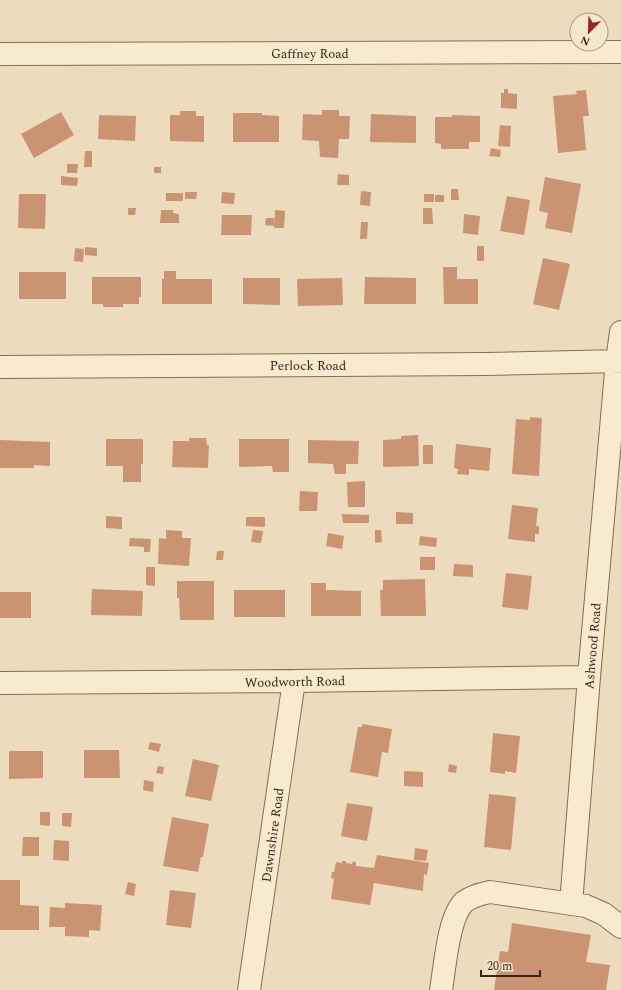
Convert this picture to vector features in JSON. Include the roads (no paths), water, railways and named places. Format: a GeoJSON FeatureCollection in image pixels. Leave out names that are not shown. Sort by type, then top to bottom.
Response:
{"type":"FeatureCollection","features":[{"type":"Feature","properties":{"kind":"street","name":"Gaffney Road"},"geometry":{"type":"LineString","coordinates":[[0,54],[621,52]]}},
{"type":"Feature","properties":{"kind":"street","name":"Ashwood Road"},"geometry":{"type":"LineString","coordinates":[[571,904],[589,677],[621,332]]}},
{"type":"Feature","properties":{"kind":"street","name":"Perlock Road"},"geometry":{"type":"LineString","coordinates":[[0,367],[478,364],[619,361]]}},
{"type":"Feature","properties":{"kind":"street","name":"Woodworth Road"},"geometry":{"type":"LineString","coordinates":[[0,683],[589,677]]}},
{"type":"Feature","properties":{"kind":"street","name":"Dawnshire Road"},"geometry":{"type":"LineString","coordinates":[[249,990],[294,681]]}},
{"type":"Feature","properties":{"kind":"street"},"geometry":{"type":"LineString","coordinates":[[441,990],[452,926],[456,913],[465,902],[476,895],[490,892],[586,906],[604,914],[621,927]]}}]}
